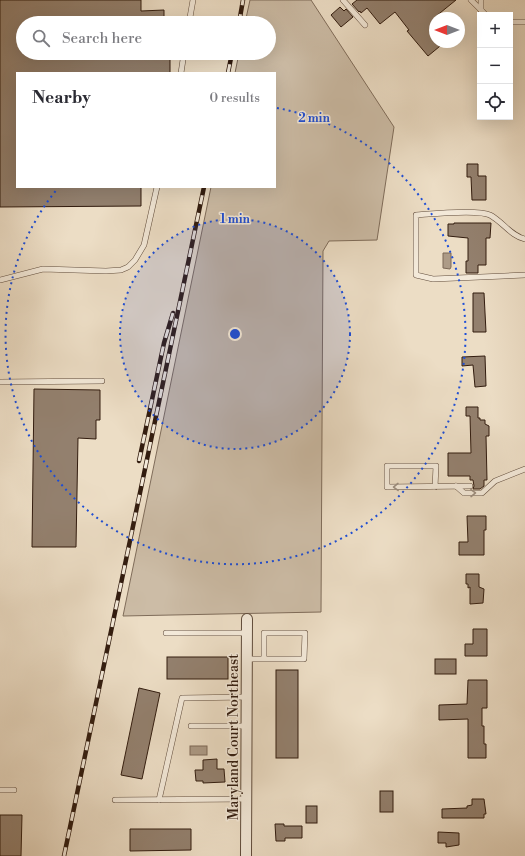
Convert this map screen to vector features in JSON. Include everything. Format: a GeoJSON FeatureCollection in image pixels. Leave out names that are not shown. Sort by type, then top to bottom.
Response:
{"type":"FeatureCollection","features":[{"type":"Feature","properties":{"kind":"street","name":"Maryland Court Northeast"},"geometry":{"type":"LineString","coordinates":[[246,856],[247,619]]}},
{"type":"Feature","properties":{"kind":"lane"},"geometry":{"type":"LineString","coordinates":[[190,16],[193,0]]}},
{"type":"Feature","properties":{"kind":"lane"},"geometry":{"type":"LineString","coordinates":[[343,0],[365,25]]}},
{"type":"Feature","properties":{"kind":"lane"},"geometry":{"type":"LineString","coordinates":[[470,0],[481,10]]}},
{"type":"Feature","properties":{"kind":"lane"},"geometry":{"type":"LineString","coordinates":[[481,0],[481,10]]}},
{"type":"Feature","properties":{"kind":"lane"},"geometry":{"type":"LineString","coordinates":[[513,22],[525,22]]}},
{"type":"Feature","properties":{"kind":"lane"},"geometry":{"type":"LineString","coordinates":[[180,72],[183,60]]}},
{"type":"Feature","properties":{"kind":"lane"},"geometry":{"type":"LineString","coordinates":[[0,280],[43,269],[106,271],[121,270],[128,266],[135,260],[144,245],[157,188]]}},
{"type":"Feature","properties":{"kind":"lane"},"geometry":{"type":"LineString","coordinates":[[525,239],[514,235],[489,215],[477,212],[416,215],[416,275],[433,279],[525,275]]}},
{"type":"Feature","properties":{"kind":"lane"},"geometry":{"type":"LineString","coordinates":[[0,382],[102,381]]}},
{"type":"Feature","properties":{"kind":"lane"},"geometry":{"type":"LineString","coordinates":[[435,487],[436,466],[387,466],[386,487],[435,487],[470,486]]}},
{"type":"Feature","properties":{"kind":"lane"},"geometry":{"type":"LineString","coordinates":[[456,486],[464,493],[482,493],[495,481],[525,469]]}},
{"type":"Feature","properties":{"kind":"lane"},"geometry":{"type":"LineString","coordinates":[[166,633],[247,633]]}},
{"type":"Feature","properties":{"kind":"lane"},"geometry":{"type":"LineString","coordinates":[[247,658],[304,659],[305,633],[264,633],[264,658]]}},
{"type":"Feature","properties":{"kind":"lane"},"geometry":{"type":"LineString","coordinates":[[159,800],[182,698],[247,697]]}},
{"type":"Feature","properties":{"kind":"lane"},"geometry":{"type":"LineString","coordinates":[[191,726],[247,726]]}},
{"type":"Feature","properties":{"kind":"lane"},"geometry":{"type":"LineString","coordinates":[[0,790],[14,790]]}},
{"type":"Feature","properties":{"kind":"lane"},"geometry":{"type":"LineString","coordinates":[[115,800],[247,799]]}},
{"type":"Feature","properties":{"kind":"shaded area"},"geometry":{"type":"Polygon","coordinates":[[[250,0],[311,0],[394,127],[377,240],[329,241],[323,251],[321,612],[123,616],[211,188],[276,188],[276,72],[235,72],[238,60],[276,60],[276,16],[247,16],[250,0]]]}},
{"type":"Feature","properties":{"kind":"shaded area"},"geometry":{"type":"Polygon","coordinates":[[[443,253],[451,253],[450,269],[443,268],[443,253]]]}},
{"type":"Feature","properties":{"kind":"shaded area"},"geometry":{"type":"Polygon","coordinates":[[[190,746],[207,746],[207,755],[190,755],[190,746]]]}},
{"type":"Feature","properties":{"kind":"building"},"geometry":{"type":"Polygon","coordinates":[[[0,0],[141,0],[141,11],[164,10],[164,16],[16,16],[16,60],[170,60],[170,72],[16,72],[16,188],[141,188],[141,206],[0,207],[0,0]]]}},
{"type":"Feature","properties":{"kind":"building"},"geometry":{"type":"Polygon","coordinates":[[[357,0],[456,0],[441,12],[429,12],[429,48],[438,48],[428,56],[407,31],[409,30],[395,12],[380,24],[367,8],[361,13],[352,4],[357,0]]]}},
{"type":"Feature","properties":{"kind":"building"},"geometry":{"type":"Polygon","coordinates":[[[340,7],[344,11],[346,9],[353,17],[341,27],[331,15],[340,7]]]}},
{"type":"Feature","properties":{"kind":"building"},"geometry":{"type":"Polygon","coordinates":[[[467,164],[478,164],[478,176],[486,176],[486,200],[472,200],[471,177],[467,177],[467,164]]]}},
{"type":"Feature","properties":{"kind":"building"},"geometry":{"type":"Polygon","coordinates":[[[491,223],[490,238],[486,238],[486,265],[478,265],[478,273],[466,273],[466,261],[468,261],[468,238],[448,236],[448,224],[491,223]]]}},
{"type":"Feature","properties":{"kind":"building"},"geometry":{"type":"Polygon","coordinates":[[[473,293],[484,293],[486,332],[473,332],[473,293]]]}},
{"type":"Feature","properties":{"kind":"building"},"geometry":{"type":"Polygon","coordinates":[[[485,356],[486,386],[475,387],[473,365],[462,366],[462,357],[485,356]]]}},
{"type":"Feature","properties":{"kind":"building"},"geometry":{"type":"Polygon","coordinates":[[[34,389],[100,390],[100,420],[96,420],[96,439],[78,438],[76,547],[32,547],[34,389]]]}},
{"type":"Feature","properties":{"kind":"building"},"geometry":{"type":"Polygon","coordinates":[[[466,407],[478,407],[478,418],[480,418],[480,420],[485,420],[485,424],[489,426],[489,436],[486,436],[487,480],[484,480],[484,486],[480,489],[473,489],[473,480],[470,480],[470,476],[448,476],[448,453],[471,453],[470,416],[466,416],[466,407]]]}},
{"type":"Feature","properties":{"kind":"building"},"geometry":{"type":"Polygon","coordinates":[[[467,516],[486,516],[486,530],[484,530],[484,555],[459,555],[459,542],[468,542],[467,516]]]}},
{"type":"Feature","properties":{"kind":"building"},"geometry":{"type":"Polygon","coordinates":[[[466,574],[479,574],[479,587],[484,589],[483,603],[470,604],[470,587],[468,588],[468,584],[466,584],[466,574]]]}},
{"type":"Feature","properties":{"kind":"building"},"geometry":{"type":"Polygon","coordinates":[[[473,629],[487,629],[487,656],[465,656],[465,644],[473,644],[473,629]]]}},
{"type":"Feature","properties":{"kind":"building"},"geometry":{"type":"Polygon","coordinates":[[[167,657],[228,657],[228,679],[167,679],[167,657]]]}},
{"type":"Feature","properties":{"kind":"building"},"geometry":{"type":"Polygon","coordinates":[[[435,659],[456,659],[456,674],[435,674],[435,659]]]}},
{"type":"Feature","properties":{"kind":"building"},"geometry":{"type":"Polygon","coordinates":[[[276,670],[298,670],[298,758],[276,758],[276,670]]]}},
{"type":"Feature","properties":{"kind":"building"},"geometry":{"type":"Polygon","coordinates":[[[468,680],[487,680],[487,708],[482,708],[482,726],[484,726],[486,758],[468,758],[468,719],[439,720],[439,705],[467,704],[468,680]]]}},
{"type":"Feature","properties":{"kind":"building"},"geometry":{"type":"Polygon","coordinates":[[[139,688],[160,693],[142,779],[121,775],[139,688]]]}},
{"type":"Feature","properties":{"kind":"building"},"geometry":{"type":"Polygon","coordinates":[[[217,759],[217,769],[224,769],[225,782],[203,783],[203,781],[196,781],[195,770],[203,770],[203,760],[217,759]]]}},
{"type":"Feature","properties":{"kind":"building"},"geometry":{"type":"Polygon","coordinates":[[[380,791],[393,791],[393,812],[380,812],[380,791]]]}},
{"type":"Feature","properties":{"kind":"building"},"geometry":{"type":"Polygon","coordinates":[[[472,799],[484,799],[486,814],[484,814],[484,818],[442,818],[442,809],[467,808],[467,806],[472,805],[472,799]]]}},
{"type":"Feature","properties":{"kind":"building"},"geometry":{"type":"Polygon","coordinates":[[[306,806],[317,806],[317,823],[306,823],[306,806]]]}},
{"type":"Feature","properties":{"kind":"building"},"geometry":{"type":"Polygon","coordinates":[[[0,815],[22,815],[21,856],[0,856],[0,815]]]}},
{"type":"Feature","properties":{"kind":"building"},"geometry":{"type":"Polygon","coordinates":[[[275,824],[284,824],[284,826],[302,826],[302,838],[285,838],[285,841],[276,841],[275,824]]]}},
{"type":"Feature","properties":{"kind":"building"},"geometry":{"type":"Polygon","coordinates":[[[130,829],[191,829],[191,850],[130,851],[130,829]]]}},
{"type":"Feature","properties":{"kind":"building"},"geometry":{"type":"Polygon","coordinates":[[[438,832],[459,833],[459,845],[446,847],[446,843],[438,843],[438,832]]]}},
{"type":"Feature","properties":{"kind":"railway"},"geometry":{"type":"LineString","coordinates":[[240,16],[243,0]]}},
{"type":"Feature","properties":{"kind":"railway"},"geometry":{"type":"LineString","coordinates":[[228,72],[231,60]]}},
{"type":"Feature","properties":{"kind":"railway"},"geometry":{"type":"LineString","coordinates":[[64,856],[204,188]]}},
{"type":"Feature","properties":{"kind":"railway"},"geometry":{"type":"LineString","coordinates":[[139,461],[164,343],[173,313]]}}]}
